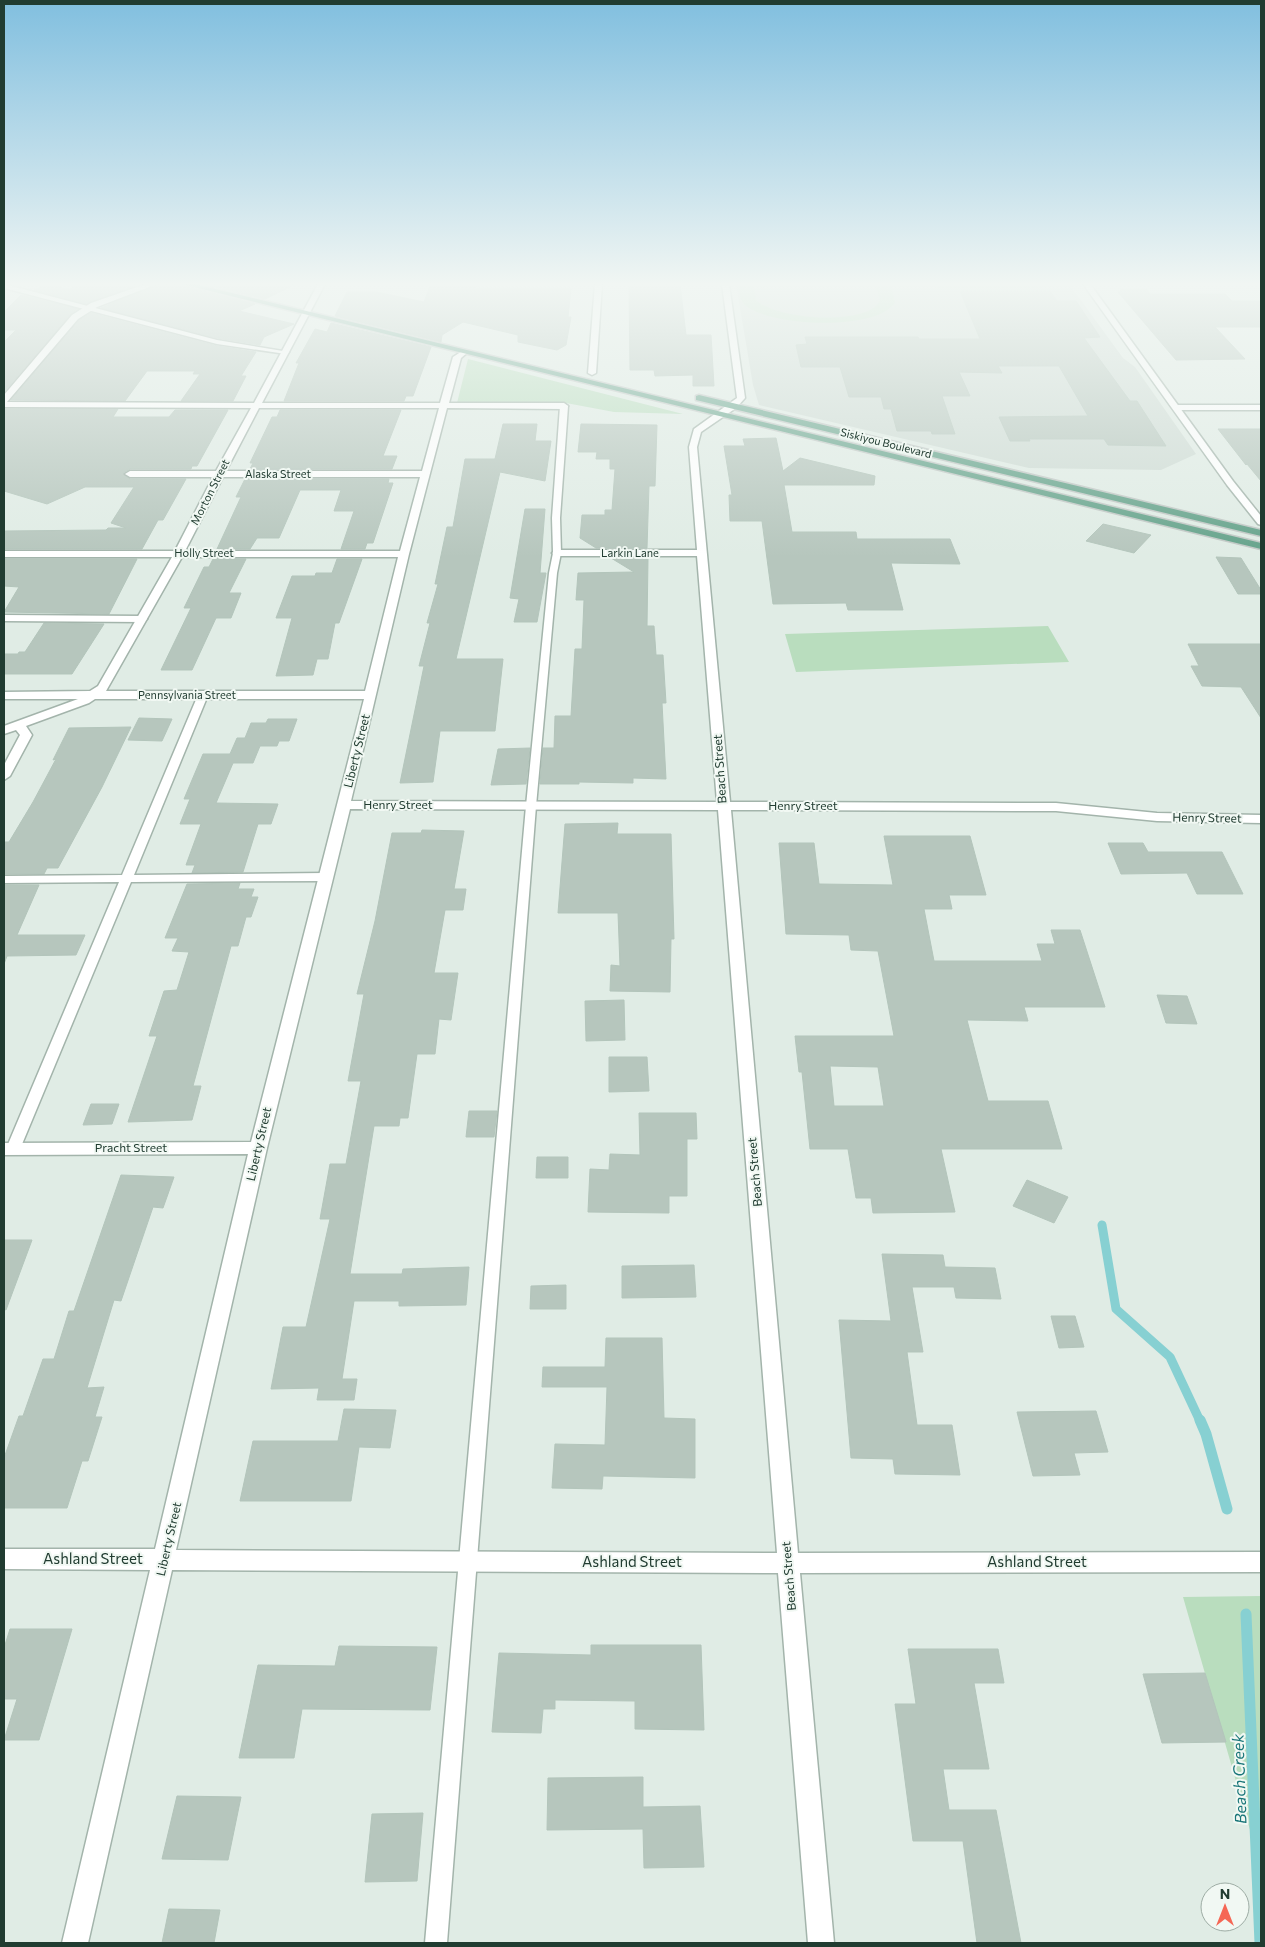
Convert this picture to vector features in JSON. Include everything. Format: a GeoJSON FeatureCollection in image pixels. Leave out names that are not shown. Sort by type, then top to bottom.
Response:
{"type":"FeatureCollection","features":[{"type":"Feature","properties":{"kind":"main road","name":"Siskiyou Boulevard"},"geometry":{"type":"LineString","coordinates":[[568,375],[1261,533]]}},
{"type":"Feature","properties":{"kind":"main road","name":"Siskiyou Boulevard"},"geometry":{"type":"LineString","coordinates":[[598,375],[602,376]]}},
{"type":"Feature","properties":{"kind":"main road","name":"Siskiyou Boulevard"},"geometry":{"type":"LineString","coordinates":[[689,396],[727,410],[1261,546]]}},
{"type":"Feature","properties":{"kind":"street"},"geometry":{"type":"LineString","coordinates":[[4,400],[25,375]]}},
{"type":"Feature","properties":{"kind":"street","name":"Morton Street"},"geometry":{"type":"LineString","coordinates":[[92,696],[106,683],[179,553],[273,375]]}},
{"type":"Feature","properties":{"kind":"street","name":"Liberty Street"},"geometry":{"type":"LineString","coordinates":[[75,1943],[165,1559],[258,1148],[371,695],[404,554],[452,375]]}},
{"type":"Feature","properties":{"kind":"street"},"geometry":{"type":"LineString","coordinates":[[727,410],[740,401],[741,392],[738,375]]}},
{"type":"Feature","properties":{"kind":"street"},"geometry":{"type":"LineString","coordinates":[[1153,375],[1230,483],[1261,522]]}},
{"type":"Feature","properties":{"kind":"street"},"geometry":{"type":"LineString","coordinates":[[4,404],[564,406]]}},
{"type":"Feature","properties":{"kind":"street"},"geometry":{"type":"LineString","coordinates":[[1177,408],[1261,408]]}},
{"type":"Feature","properties":{"kind":"street","name":"Beach Street"},"geometry":{"type":"LineString","coordinates":[[727,410],[701,427],[693,440],[821,1943]]}},
{"type":"Feature","properties":{"kind":"street","name":"Alaska Street"},"geometry":{"type":"LineString","coordinates":[[130,474],[426,474]]}},
{"type":"Feature","properties":{"kind":"street","name":"Larkin Lane"},"geometry":{"type":"LineString","coordinates":[[557,553],[703,552]]}},
{"type":"Feature","properties":{"kind":"street","name":"Holly Street"},"geometry":{"type":"LineString","coordinates":[[4,554],[404,554]]}},
{"type":"Feature","properties":{"kind":"street","name":"Pennsylvania Street"},"geometry":{"type":"LineString","coordinates":[[4,695],[371,695]]}},
{"type":"Feature","properties":{"kind":"street"},"geometry":{"type":"LineString","coordinates":[[4,730],[92,696]]}},
{"type":"Feature","properties":{"kind":"street"},"geometry":{"type":"LineString","coordinates":[[4,776],[26,735],[19,724]]}},
{"type":"Feature","properties":{"kind":"street","name":"Henry Street"},"geometry":{"type":"LineString","coordinates":[[344,804],[1056,807],[1157,817],[1261,819]]}},
{"type":"Feature","properties":{"kind":"street","name":"Pracht Street"},"geometry":{"type":"LineString","coordinates":[[8,1149],[258,1148]]}},
{"type":"Feature","properties":{"kind":"street","name":"Ashland Street"},"geometry":{"type":"LineString","coordinates":[[4,1559],[788,1563],[1261,1562]]}},
{"type":"Feature","properties":{"kind":"lane"},"geometry":{"type":"LineString","coordinates":[[436,1943],[531,806],[553,573],[557,553],[556,518],[564,406]]}},
{"type":"Feature","properties":{"kind":"lane"},"geometry":{"type":"LineString","coordinates":[[4,618],[142,619]]}},
{"type":"Feature","properties":{"kind":"lane"},"geometry":{"type":"LineString","coordinates":[[8,1149],[203,695]]}},
{"type":"Feature","properties":{"kind":"lane"},"geometry":{"type":"LineString","coordinates":[[4,879],[326,877]]}},
{"type":"Feature","properties":{"kind":"shaded area"},"geometry":{"type":"Polygon","coordinates":[[[751,375],[1141,375],[1196,454],[1161,470],[1029,468],[759,405],[751,375]]]}},
{"type":"Feature","properties":{"kind":"green space"},"geometry":{"type":"Polygon","coordinates":[[[464,375],[530,375],[683,414],[614,412],[566,403],[457,403],[464,375]]]}},
{"type":"Feature","properties":{"kind":"green space"},"geometry":{"type":"Polygon","coordinates":[[[1048,626],[1069,662],[796,672],[785,634],[1048,626]]]}},
{"type":"Feature","properties":{"kind":"green space"},"geometry":{"type":"Polygon","coordinates":[[[1261,1596],[1261,1868],[1183,1597],[1261,1596]]]}},
{"type":"Feature","properties":{"kind":"building"},"geometry":{"type":"Polygon","coordinates":[[[4,375],[19,375],[4,392],[4,375]]]}},
{"type":"Feature","properties":{"kind":"building"},"geometry":{"type":"Polygon","coordinates":[[[32,375],[144,375],[125,401],[11,400],[32,375]]]}},
{"type":"Feature","properties":{"kind":"building"},"geometry":{"type":"Polygon","coordinates":[[[199,375],[246,376],[233,401],[181,401],[199,375]]]}},
{"type":"Feature","properties":{"kind":"building"},"geometry":{"type":"Polygon","coordinates":[[[294,375],[421,375],[413,396],[406,396],[404,401],[284,401],[294,375]]]}},
{"type":"Feature","properties":{"kind":"building"},"geometry":{"type":"Polygon","coordinates":[[[655,375],[713,375],[714,386],[693,386],[693,375],[655,375]]]}},
{"type":"Feature","properties":{"kind":"building"},"geometry":{"type":"Polygon","coordinates":[[[842,375],[960,375],[970,396],[942,396],[955,434],[932,434],[931,431],[897,431],[891,409],[884,409],[881,397],[849,397],[842,375]]]}},
{"type":"Feature","properties":{"kind":"building"},"geometry":{"type":"Polygon","coordinates":[[[1064,375],[1111,375],[1130,401],[1137,401],[1166,446],[1108,445],[1104,439],[1029,439],[1030,441],[1010,441],[999,417],[1088,416],[1064,375]]]}},
{"type":"Feature","properties":{"kind":"building"},"geometry":{"type":"Polygon","coordinates":[[[4,409],[118,409],[113,417],[169,417],[175,410],[228,410],[197,466],[192,466],[191,469],[130,469],[123,473],[130,479],[186,479],[163,520],[158,520],[142,549],[4,549],[4,531],[106,530],[108,528],[126,528],[111,523],[134,487],[85,487],[47,504],[4,491],[4,409]]]}},
{"type":"Feature","properties":{"kind":"building"},"geometry":{"type":"Polygon","coordinates":[[[280,410],[401,410],[383,456],[397,456],[392,469],[250,469],[253,463],[250,463],[272,417],[277,417],[280,410]]]}},
{"type":"Feature","properties":{"kind":"building"},"geometry":{"type":"Polygon","coordinates":[[[503,424],[537,424],[535,441],[551,441],[545,481],[500,472],[456,659],[503,659],[495,731],[440,731],[433,782],[400,783],[424,666],[419,666],[430,623],[427,623],[438,584],[435,584],[447,527],[453,527],[465,459],[495,459],[503,424]]]}},
{"type":"Feature","properties":{"kind":"building"},"geometry":{"type":"Polygon","coordinates":[[[581,424],[657,425],[655,486],[649,486],[647,548],[596,548],[580,538],[582,515],[605,515],[605,510],[612,510],[615,469],[610,469],[610,459],[596,459],[597,452],[578,452],[581,424]]]}},
{"type":"Feature","properties":{"kind":"building"},"geometry":{"type":"Polygon","coordinates":[[[1218,429],[1261,429],[1261,481],[1246,465],[1218,429]]]}},
{"type":"Feature","properties":{"kind":"building"},"geometry":{"type":"Polygon","coordinates":[[[776,438],[783,471],[800,458],[875,476],[874,485],[784,485],[792,532],[856,532],[857,539],[950,539],[960,564],[891,563],[903,610],[848,610],[846,603],[773,604],[762,521],[730,521],[729,495],[732,495],[724,446],[745,446],[743,439],[776,438]]]}},
{"type":"Feature","properties":{"kind":"building"},"geometry":{"type":"Polygon","coordinates":[[[245,479],[389,479],[388,483],[393,483],[373,543],[367,543],[365,549],[341,549],[354,511],[334,511],[341,490],[300,490],[279,538],[257,538],[250,549],[217,549],[241,497],[236,497],[245,479]]]}},
{"type":"Feature","properties":{"kind":"building"},"geometry":{"type":"Polygon","coordinates":[[[525,509],[545,509],[540,573],[546,573],[537,622],[514,622],[519,599],[510,598],[525,509]]]}},
{"type":"Feature","properties":{"kind":"building"},"geometry":{"type":"Polygon","coordinates":[[[1103,524],[1151,535],[1134,553],[1086,541],[1103,524]]]}},
{"type":"Feature","properties":{"kind":"building"},"geometry":{"type":"Polygon","coordinates":[[[1216,557],[1241,558],[1261,590],[1261,594],[1238,594],[1216,557]]]}},
{"type":"Feature","properties":{"kind":"building"},"geometry":{"type":"Polygon","coordinates":[[[611,558],[648,558],[647,626],[654,626],[656,655],[663,655],[666,703],[662,703],[666,779],[633,778],[633,783],[579,782],[579,784],[540,784],[543,748],[554,748],[555,716],[571,716],[575,649],[582,649],[584,600],[576,600],[578,573],[634,572],[611,558]]]}},
{"type":"Feature","properties":{"kind":"building"},"geometry":{"type":"Polygon","coordinates":[[[4,559],[137,559],[109,614],[4,612],[19,587],[4,586],[4,559]]]}},
{"type":"Feature","properties":{"kind":"building"},"geometry":{"type":"Polygon","coordinates":[[[213,559],[246,559],[229,593],[241,593],[231,618],[216,618],[192,670],[161,670],[191,608],[184,608],[204,567],[209,567],[213,559]]]}},
{"type":"Feature","properties":{"kind":"building"},"geometry":{"type":"Polygon","coordinates":[[[337,559],[362,559],[339,623],[335,623],[328,659],[317,659],[313,675],[276,676],[292,618],[276,618],[292,576],[315,576],[316,573],[332,573],[337,559]]]}},
{"type":"Feature","properties":{"kind":"building"},"geometry":{"type":"Polygon","coordinates":[[[44,623],[104,624],[72,674],[4,674],[4,654],[25,652],[44,623]]]}},
{"type":"Feature","properties":{"kind":"building"},"geometry":{"type":"Polygon","coordinates":[[[1188,644],[1261,644],[1261,718],[1241,687],[1202,686],[1191,666],[1199,666],[1188,644]]]}},
{"type":"Feature","properties":{"kind":"building"},"geometry":{"type":"Polygon","coordinates":[[[139,718],[172,719],[162,741],[128,740],[139,718]]]}},
{"type":"Feature","properties":{"kind":"building"},"geometry":{"type":"Polygon","coordinates":[[[268,719],[297,719],[289,741],[279,741],[277,746],[260,746],[253,763],[233,763],[216,803],[278,804],[271,824],[258,824],[243,872],[192,873],[195,865],[186,865],[201,824],[180,824],[190,799],[184,799],[203,754],[230,754],[237,738],[245,738],[251,723],[266,723],[268,719]]]}},
{"type":"Feature","properties":{"kind":"building"},"geometry":{"type":"Polygon","coordinates":[[[131,727],[102,787],[58,868],[47,868],[44,874],[4,874],[4,842],[9,842],[33,802],[56,759],[53,760],[69,728],[131,727]]]}},
{"type":"Feature","properties":{"kind":"building"},"geometry":{"type":"Polygon","coordinates":[[[530,748],[526,784],[491,785],[498,749],[530,748]]]}},
{"type":"Feature","properties":{"kind":"building"},"geometry":{"type":"Polygon","coordinates":[[[618,823],[617,834],[671,834],[674,939],[671,939],[670,992],[610,991],[611,965],[620,966],[618,913],[558,913],[565,824],[618,823]]]}},
{"type":"Feature","properties":{"kind":"building"},"geometry":{"type":"Polygon","coordinates":[[[422,830],[464,831],[454,889],[466,889],[463,910],[445,910],[434,973],[458,973],[451,1020],[439,1019],[435,1054],[417,1054],[408,1118],[400,1118],[399,1126],[374,1126],[350,1274],[402,1274],[403,1269],[469,1267],[466,1305],[399,1306],[399,1301],[354,1301],[342,1379],[357,1379],[354,1400],[317,1400],[319,1388],[271,1389],[283,1327],[306,1327],[330,1219],[320,1219],[330,1164],[346,1164],[361,1081],[348,1081],[364,994],[357,994],[375,921],[392,833],[421,833],[422,830]]]}},
{"type":"Feature","properties":{"kind":"building"},"geometry":{"type":"Polygon","coordinates":[[[884,836],[970,836],[986,895],[949,895],[952,909],[924,909],[934,961],[1042,961],[1037,944],[1055,944],[1051,930],[1080,930],[1105,1007],[1024,1007],[1028,1021],[967,1020],[988,1101],[1048,1101],[1062,1149],[941,1149],[955,1212],[873,1213],[871,1198],[856,1198],[848,1149],[810,1149],[802,1072],[799,1072],[795,1036],[894,1036],[878,951],[851,950],[849,935],[786,934],[779,843],[814,843],[819,884],[893,885],[884,836]],[[830,1066],[834,1106],[884,1106],[878,1067],[830,1066]]]}},
{"type":"Feature","properties":{"kind":"building"},"geometry":{"type":"Polygon","coordinates":[[[1108,843],[1143,843],[1148,852],[1222,852],[1243,894],[1197,894],[1187,873],[1121,874],[1108,843]]]}},
{"type":"Feature","properties":{"kind":"building"},"geometry":{"type":"Polygon","coordinates":[[[240,883],[238,889],[254,889],[251,897],[258,897],[251,917],[246,917],[238,946],[231,946],[193,1086],[201,1086],[192,1120],[128,1122],[157,1036],[149,1036],[164,991],[177,990],[189,952],[172,951],[178,938],[165,938],[187,884],[240,883]]]}},
{"type":"Feature","properties":{"kind":"building"},"geometry":{"type":"Polygon","coordinates":[[[4,885],[39,885],[17,935],[85,935],[76,955],[7,956],[4,964],[4,885]]]}},
{"type":"Feature","properties":{"kind":"building"},"geometry":{"type":"Polygon","coordinates":[[[1157,995],[1187,996],[1197,1024],[1166,1023],[1157,995]]]}},
{"type":"Feature","properties":{"kind":"building"},"geometry":{"type":"Polygon","coordinates":[[[624,1000],[625,1040],[586,1041],[585,1001],[624,1000]]]}},
{"type":"Feature","properties":{"kind":"building"},"geometry":{"type":"Polygon","coordinates":[[[609,1057],[647,1057],[649,1091],[609,1092],[609,1057]]]}},
{"type":"Feature","properties":{"kind":"building"},"geometry":{"type":"Polygon","coordinates":[[[91,1104],[119,1104],[112,1124],[83,1125],[91,1104]]]}},
{"type":"Feature","properties":{"kind":"building"},"geometry":{"type":"Polygon","coordinates":[[[469,1111],[497,1111],[494,1137],[466,1137],[469,1111]]]}},
{"type":"Feature","properties":{"kind":"building"},"geometry":{"type":"Polygon","coordinates":[[[639,1113],[696,1113],[697,1139],[687,1139],[687,1196],[669,1196],[669,1213],[588,1212],[590,1169],[609,1170],[610,1154],[640,1155],[639,1113]]]}},
{"type":"Feature","properties":{"kind":"building"},"geometry":{"type":"Polygon","coordinates":[[[537,1157],[568,1157],[568,1178],[536,1178],[537,1157]]]}},
{"type":"Feature","properties":{"kind":"building"},"geometry":{"type":"Polygon","coordinates":[[[121,1175],[174,1177],[163,1208],[153,1207],[121,1301],[114,1300],[87,1388],[104,1387],[95,1417],[102,1417],[88,1461],[82,1461],[67,1508],[4,1508],[4,1458],[19,1416],[23,1416],[43,1359],[54,1359],[69,1311],[74,1311],[121,1175]]]}},
{"type":"Feature","properties":{"kind":"building"},"geometry":{"type":"Polygon","coordinates":[[[1027,1180],[1068,1197],[1054,1223],[1013,1206],[1027,1180]]]}},
{"type":"Feature","properties":{"kind":"building"},"geometry":{"type":"Polygon","coordinates":[[[4,1240],[32,1240],[6,1310],[4,1309],[4,1240]]]}},
{"type":"Feature","properties":{"kind":"building"},"geometry":{"type":"Polygon","coordinates":[[[882,1254],[943,1255],[945,1267],[995,1268],[1001,1299],[956,1298],[954,1287],[912,1287],[923,1352],[907,1352],[917,1425],[952,1425],[960,1475],[895,1474],[893,1459],[851,1458],[839,1320],[891,1321],[882,1254]]]}},
{"type":"Feature","properties":{"kind":"building"},"geometry":{"type":"Polygon","coordinates":[[[694,1265],[696,1297],[622,1298],[622,1266],[694,1265]]]}},
{"type":"Feature","properties":{"kind":"building"},"geometry":{"type":"Polygon","coordinates":[[[566,1285],[566,1309],[530,1309],[531,1286],[566,1285]]]}},
{"type":"Feature","properties":{"kind":"building"},"geometry":{"type":"Polygon","coordinates":[[[1051,1316],[1075,1316],[1084,1347],[1059,1348],[1051,1316]]]}},
{"type":"Feature","properties":{"kind":"building"},"geometry":{"type":"Polygon","coordinates":[[[606,1338],[662,1338],[664,1418],[695,1419],[695,1478],[603,1476],[602,1489],[552,1488],[555,1444],[605,1445],[607,1387],[542,1387],[543,1367],[605,1367],[606,1338]]]}},
{"type":"Feature","properties":{"kind":"building"},"geometry":{"type":"Polygon","coordinates":[[[344,1409],[396,1410],[390,1448],[359,1447],[351,1501],[240,1501],[253,1441],[338,1441],[344,1409]]]}},
{"type":"Feature","properties":{"kind":"building"},"geometry":{"type":"Polygon","coordinates":[[[1096,1411],[1108,1452],[1074,1453],[1080,1475],[1033,1476],[1017,1412],[1096,1411]]]}},
{"type":"Feature","properties":{"kind":"building"},"geometry":{"type":"Polygon","coordinates":[[[10,1629],[72,1629],[39,1740],[4,1740],[17,1699],[4,1699],[4,1648],[10,1629]]]}},
{"type":"Feature","properties":{"kind":"building"},"geometry":{"type":"Polygon","coordinates":[[[591,1645],[701,1645],[704,1730],[635,1729],[635,1701],[555,1700],[555,1709],[543,1709],[541,1733],[492,1732],[499,1653],[591,1655],[591,1645]]]}},
{"type":"Feature","properties":{"kind":"building"},"geometry":{"type":"Polygon","coordinates":[[[339,1646],[437,1647],[430,1710],[302,1709],[294,1758],[239,1758],[258,1665],[335,1666],[339,1646]]]}},
{"type":"Feature","properties":{"kind":"building"},"geometry":{"type":"Polygon","coordinates":[[[908,1649],[998,1649],[1004,1683],[974,1683],[989,1769],[943,1769],[949,1810],[996,1810],[1021,1943],[977,1943],[963,1841],[913,1841],[895,1704],[916,1704],[908,1649]]]}},
{"type":"Feature","properties":{"kind":"building"},"geometry":{"type":"Polygon","coordinates":[[[1205,1673],[1226,1742],[1162,1743],[1143,1674],[1205,1673]]]}},
{"type":"Feature","properties":{"kind":"building"},"geometry":{"type":"Polygon","coordinates":[[[643,1777],[643,1807],[700,1806],[704,1867],[644,1868],[643,1829],[547,1830],[548,1778],[643,1777]]]}},
{"type":"Feature","properties":{"kind":"building"},"geometry":{"type":"Polygon","coordinates":[[[177,1796],[241,1797],[228,1860],[162,1859],[177,1796]]]}},
{"type":"Feature","properties":{"kind":"building"},"geometry":{"type":"Polygon","coordinates":[[[423,1813],[417,1881],[365,1882],[372,1814],[423,1813]]]}},
{"type":"Feature","properties":{"kind":"building"},"geometry":{"type":"Polygon","coordinates":[[[169,1909],[220,1910],[214,1943],[162,1943],[169,1909]]]}},
{"type":"Feature","properties":{"kind":"waterway","name":"Beach Creek"},"geometry":{"type":"LineString","coordinates":[[1102,1225],[1116,1309],[1170,1357],[1200,1421]]}},
{"type":"Feature","properties":{"kind":"waterway","name":"Beach Creek"},"geometry":{"type":"LineString","coordinates":[[1200,1420],[1206,1434],[1227,1509]]}},
{"type":"Feature","properties":{"kind":"waterway","name":"Beach Creek"},"geometry":{"type":"LineString","coordinates":[[1246,1614],[1260,1943]]}}]}
